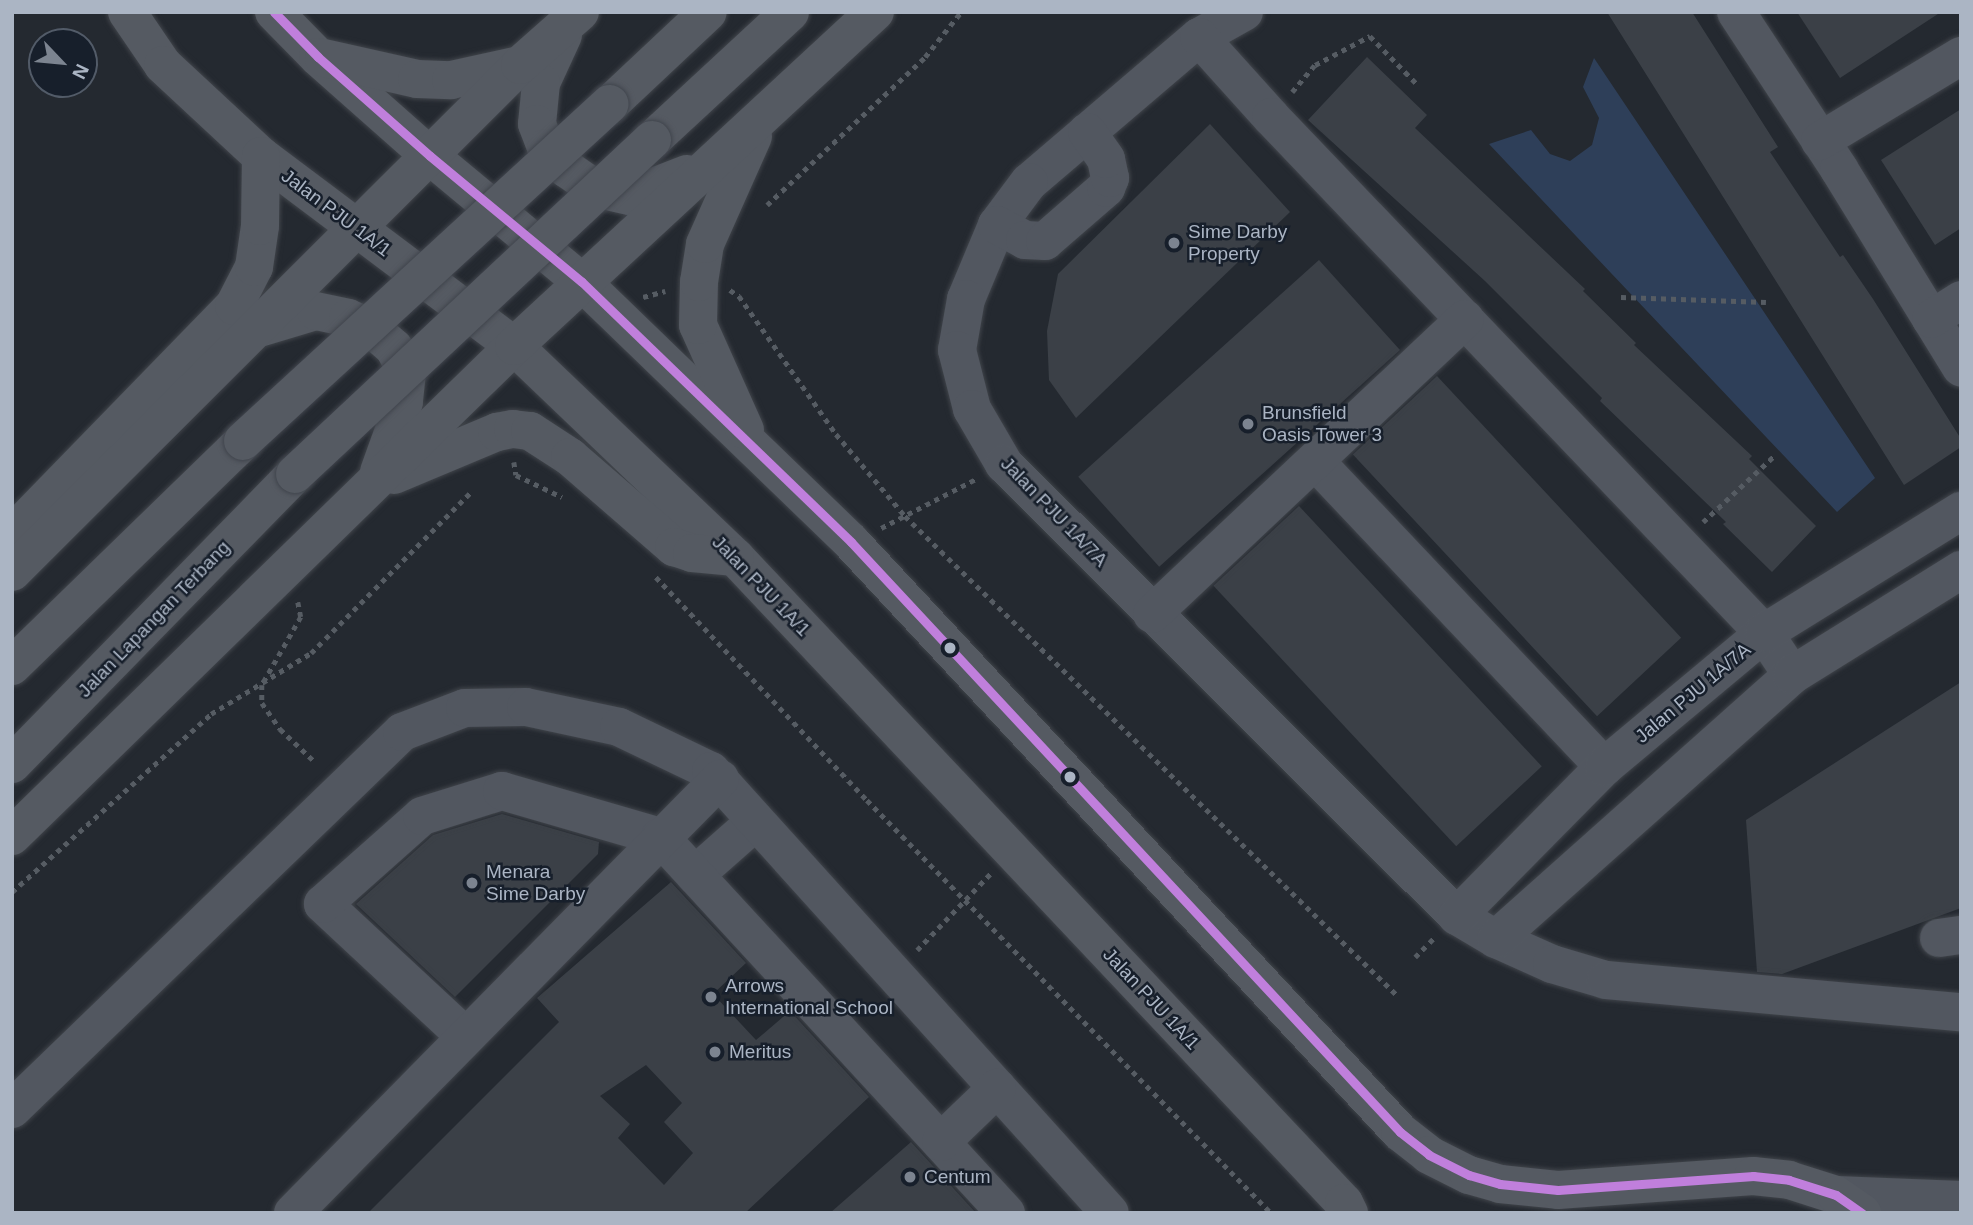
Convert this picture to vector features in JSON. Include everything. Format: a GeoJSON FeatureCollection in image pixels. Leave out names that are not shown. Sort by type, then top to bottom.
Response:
{"type":"FeatureCollection","features":[{"type":"Feature","properties":{"kind":"main road","name":"Jalan PJU 1A/1"},"geometry":{"type":"LineString","coordinates":[[127,12],[163,65],[261,156],[514,346],[735,557],[1344,1203],[1349,1213]]}},
{"type":"Feature","properties":{"kind":"main road"},"geometry":{"type":"LineString","coordinates":[[274,12],[318,57],[430,156],[594,294],[850,542],[1400,1132],[1429,1155],[1477,1178],[1500,1184],[1546,1189],[1753,1176],[1789,1180],[1849,1204]]}},
{"type":"Feature","properties":{"kind":"main road"},"geometry":{"type":"LineString","coordinates":[[12,666],[243,441],[708,12]]}},
{"type":"Feature","properties":{"kind":"main road","name":"Jalan Lapangan Terbang"},"geometry":{"type":"LineString","coordinates":[[12,764],[295,474],[790,12]]}},
{"type":"Feature","properties":{"kind":"main road"},"geometry":{"type":"LineString","coordinates":[[12,836],[514,346],[594,294],[711,163],[875,12]]}},
{"type":"Feature","properties":{"kind":"main road"},"geometry":{"type":"LineString","coordinates":[[574,17],[541,83],[537,124],[546,148],[567,169],[594,188],[630,196],[660,187],[711,163]]}},
{"type":"Feature","properties":{"kind":"main road"},"geometry":{"type":"LineString","coordinates":[[12,572],[520,65],[574,17]]}},
{"type":"Feature","properties":{"kind":"main road"},"geometry":{"type":"LineString","coordinates":[[318,57],[417,79],[451,80],[520,65]]}},
{"type":"Feature","properties":{"kind":"main road"},"geometry":{"type":"LineString","coordinates":[[754,450],[698,325],[699,282],[705,244],[763,115]]}},
{"type":"Feature","properties":{"kind":"main road"},"geometry":{"type":"LineString","coordinates":[[12,534],[234,306],[254,267],[260,226],[261,156]]}},
{"type":"Feature","properties":{"kind":"main road"},"geometry":{"type":"LineString","coordinates":[[257,328],[316,312],[348,318],[371,328],[394,348],[407,372],[404,402],[373,484]]}},
{"type":"Feature","properties":{"kind":"main road"},"geometry":{"type":"LineString","coordinates":[[373,484],[497,432],[513,429],[530,431],[570,457],[674,547],[692,553],[735,557]]}},
{"type":"Feature","properties":{"kind":"street","name":"Jalan PJU 1A/7A"},"geometry":{"type":"LineString","coordinates":[[1244,12],[1199,37],[1028,182],[998,225],[965,299],[957,350],[972,409],[1004,464],[1457,916],[1496,939],[1552,964],[1606,980],[1961,1012]]}},
{"type":"Feature","properties":{"kind":"street"},"geometry":{"type":"LineString","coordinates":[[1736,12],[1820,141],[1946,309],[1961,367]]}},
{"type":"Feature","properties":{"kind":"street"},"geometry":{"type":"LineString","coordinates":[[1199,37],[1271,117],[1764,633],[1792,675]]}},
{"type":"Feature","properties":{"kind":"street"},"geometry":{"type":"LineString","coordinates":[[1820,141],[1961,56]]}},
{"type":"Feature","properties":{"kind":"street"},"geometry":{"type":"LineString","coordinates":[[998,225],[1025,240],[1045,241],[1106,188],[1110,178],[1106,159],[1087,132]]}},
{"type":"Feature","properties":{"kind":"street"},"geometry":{"type":"LineString","coordinates":[[1152,614],[1465,319]]}},
{"type":"Feature","properties":{"kind":"street"},"geometry":{"type":"LineString","coordinates":[[1315,461],[1604,767]]}},
{"type":"Feature","properties":{"kind":"street","name":"Jalan PJU 1A/7A"},"geometry":{"type":"LineString","coordinates":[[1457,916],[1604,767],[1764,633],[1961,511]]}},
{"type":"Feature","properties":{"kind":"street"},"geometry":{"type":"LineString","coordinates":[[1496,939],[1792,675],[1961,570]]}},
{"type":"Feature","properties":{"kind":"street"},"geometry":{"type":"LineString","coordinates":[[12,1109],[402,732],[465,708],[526,707],[619,727],[711,771],[1110,1213]]}},
{"type":"Feature","properties":{"kind":"street"},"geometry":{"type":"LineString","coordinates":[[293,1213],[720,779]]}},
{"type":"Feature","properties":{"kind":"street"},"geometry":{"type":"LineString","coordinates":[[465,1036],[323,904],[422,816],[502,791],[660,837],[1006,1213]]}},
{"type":"Feature","properties":{"kind":"street"},"geometry":{"type":"LineString","coordinates":[[695,875],[757,821]]}},
{"type":"Feature","properties":{"kind":"street"},"geometry":{"type":"LineString","coordinates":[[941,1142],[997,1088]]}},
{"type":"Feature","properties":{"kind":"street"},"geometry":{"type":"LineString","coordinates":[[1849,1204],[1961,1200]]}},
{"type":"Feature","properties":{"kind":"path"},"geometry":{"type":"LineString","coordinates":[[767,205],[925,57],[961,12]]}},
{"type":"Feature","properties":{"kind":"path"},"geometry":{"type":"LineString","coordinates":[[1271,117],[1315,65],[1370,36],[1418,85]]}},
{"type":"Feature","properties":{"kind":"path"},"geometry":{"type":"LineString","coordinates":[[594,294],[699,282],[721,284],[738,296],[836,434],[905,516],[1399,997]]}},
{"type":"Feature","properties":{"kind":"path"},"geometry":{"type":"LineString","coordinates":[[1621,297],[1766,302]]}},
{"type":"Feature","properties":{"kind":"path"},"geometry":{"type":"LineString","coordinates":[[1680,544],[1774,456]]}},
{"type":"Feature","properties":{"kind":"path"},"geometry":{"type":"LineString","coordinates":[[850,542],[1004,464]]}},
{"type":"Feature","properties":{"kind":"path"},"geometry":{"type":"LineString","coordinates":[[516,475],[570,500]]}},
{"type":"Feature","properties":{"kind":"path"},"geometry":{"type":"LineString","coordinates":[[12,892],[211,714],[311,653],[473,490]]}},
{"type":"Feature","properties":{"kind":"path"},"geometry":{"type":"LineString","coordinates":[[290,565],[301,617],[262,685],[262,703],[280,729],[313,760]]}},
{"type":"Feature","properties":{"kind":"path"},"geometry":{"type":"LineString","coordinates":[[653,573],[965,900],[1271,1213]]}},
{"type":"Feature","properties":{"kind":"path"},"geometry":{"type":"LineString","coordinates":[[894,973],[1012,852]]}},
{"type":"Feature","properties":{"kind":"water"},"geometry":{"type":"Polygon","coordinates":[[[1594,58],[1875,478],[1837,512],[1489,144],[1531,130],[1550,154],[1570,161],[1592,145],[1599,118],[1583,87],[1594,58]]]}},
{"type":"Feature","properties":{"kind":"building"},"geometry":{"type":"Polygon","coordinates":[[[1607,12],[1692,12],[1778,147],[1770,152],[1840,257],[1843,255],[1873,299],[1961,439],[1961,447],[1904,485],[1607,12]]]}},
{"type":"Feature","properties":{"kind":"building"},"geometry":{"type":"Polygon","coordinates":[[[1797,12],[1941,12],[1840,78],[1797,12]]]}},
{"type":"Feature","properties":{"kind":"building"},"geometry":{"type":"Polygon","coordinates":[[[1367,57],[1427,115],[1415,128],[1585,289],[1583,291],[1636,343],[1634,345],[1752,456],[1749,459],[1816,526],[1772,572],[1723,524],[1726,522],[1600,401],[1602,398],[1485,281],[1308,120],[1367,57]]]}},
{"type":"Feature","properties":{"kind":"building"},"geometry":{"type":"Polygon","coordinates":[[[1961,109],[1961,228],[1935,245],[1881,160],[1961,109]]]}},
{"type":"Feature","properties":{"kind":"building","name":"Sime Darby Property"},"geometry":{"type":"Polygon","coordinates":[[[1210,124],[1290,212],[1076,418],[1049,380],[1047,331],[1058,274],[1210,124]]]}},
{"type":"Feature","properties":{"kind":"building","name":"Brunsfield Oasis Tower 3"},"geometry":{"type":"Polygon","coordinates":[[[1319,260],[1400,350],[1159,567],[1078,477],[1319,260]]]}},
{"type":"Feature","properties":{"kind":"building"},"geometry":{"type":"Polygon","coordinates":[[[1437,376],[1681,638],[1597,716],[1353,454],[1437,376]]]}},
{"type":"Feature","properties":{"kind":"building"},"geometry":{"type":"Polygon","coordinates":[[[1299,506],[1542,766],[1456,846],[1213,586],[1299,506]]]}},
{"type":"Feature","properties":{"kind":"building"},"geometry":{"type":"Polygon","coordinates":[[[1961,682],[1961,908],[1782,974],[1757,972],[1746,820],[1961,682]]]}},
{"type":"Feature","properties":{"kind":"building","name":"Menara Sime Darby"},"geometry":{"type":"Polygon","coordinates":[[[502,814],[599,842],[598,854],[455,997],[356,904],[433,835],[502,814]]]}},
{"type":"Feature","properties":{"kind":"building"},"geometry":{"type":"Polygon","coordinates":[[[671,882],[746,963],[713,994],[756,1040],[790,1011],[869,1097],[745,1213],[368,1213],[559,1022],[537,998],[671,882]],[[646,1065],[600,1096],[630,1124],[618,1138],[664,1185],[693,1153],[664,1122],[682,1103],[646,1065]]]}},
{"type":"Feature","properties":{"kind":"building","name":"Centum"},"geometry":{"type":"Polygon","coordinates":[[[911,1142],[976,1213],[830,1213],[911,1142]]]}},
{"type":"Feature","properties":{"kind":"transit line"},"geometry":{"type":"LineString","coordinates":[[274,12],[318,57],[430,156],[582,282],[851,542],[1400,1132],[1429,1155],[1469,1175],[1500,1184],[1558,1190],[1753,1176],[1789,1180],[1836,1195],[1862,1213]]}},
{"type":"Feature","properties":{"kind":"place","name":"Sime Darby Property"},"geometry":{"type":"Point","coordinates":[1174,243]}},
{"type":"Feature","properties":{"kind":"place","name":"Brunsfield Oasis Tower 3"},"geometry":{"type":"Point","coordinates":[1248,424]}},
{"type":"Feature","properties":{"kind":"place","name":"Menara Sime Darby"},"geometry":{"type":"Point","coordinates":[472,883]}},
{"type":"Feature","properties":{"kind":"place","name":"Arrows International School"},"geometry":{"type":"Point","coordinates":[711,997]}},
{"type":"Feature","properties":{"kind":"place","name":"Meritus"},"geometry":{"type":"Point","coordinates":[715,1052]}},
{"type":"Feature","properties":{"kind":"place","name":"Centum"},"geometry":{"type":"Point","coordinates":[910,1177]}}]}
